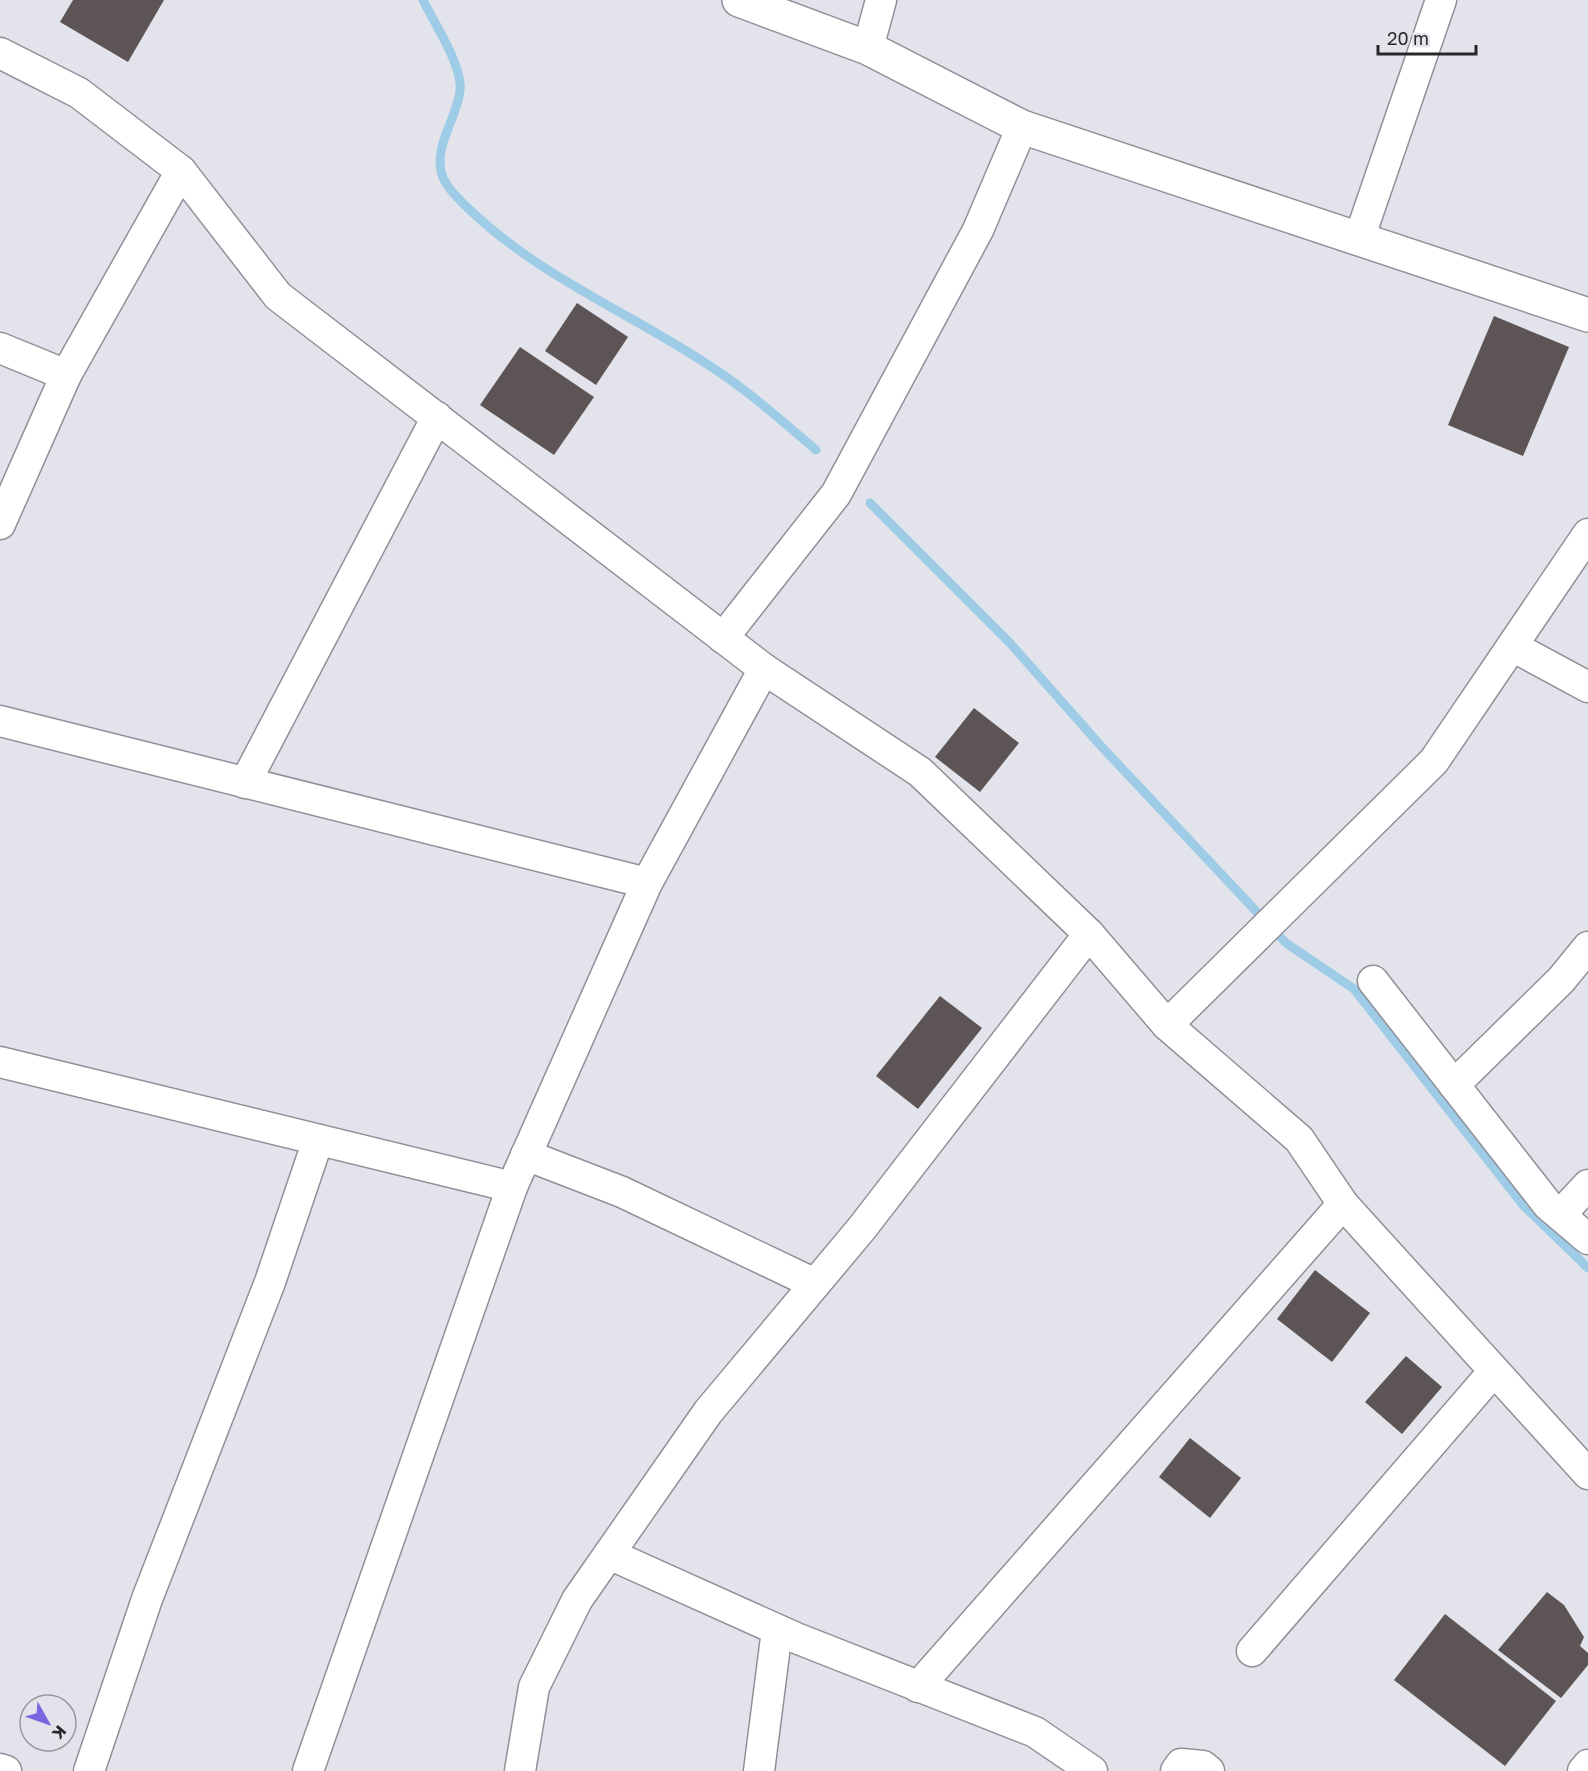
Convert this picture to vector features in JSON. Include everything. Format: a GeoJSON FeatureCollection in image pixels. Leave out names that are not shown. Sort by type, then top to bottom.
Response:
{"type":"FeatureCollection","features":[{"type":"Feature","properties":{"kind":"street"},"geometry":{"type":"LineString","coordinates":[[739,0],[868,48],[1022,127],[1359,239],[1586,307]]}},
{"type":"Feature","properties":{"kind":"street"},"geometry":{"type":"LineString","coordinates":[[868,48],[881,0]]}},
{"type":"Feature","properties":{"kind":"street"},"geometry":{"type":"LineString","coordinates":[[1359,239],[1441,0]]}},
{"type":"Feature","properties":{"kind":"street"},"geometry":{"type":"LineString","coordinates":[[0,53],[80,93],[181,171],[278,296],[764,669],[920,772],[1089,934],[1167,1025],[1299,1140],[1342,1204],[1588,1474]]}},
{"type":"Feature","properties":{"kind":"street"},"geometry":{"type":"LineString","coordinates":[[723,638],[836,494],[978,230],[1022,127]]}},
{"type":"Feature","properties":{"kind":"street"},"geometry":{"type":"LineString","coordinates":[[0,524],[66,375],[181,171]]}},
{"type":"Feature","properties":{"kind":"street"},"geometry":{"type":"LineString","coordinates":[[0,348],[66,375]]}},
{"type":"Feature","properties":{"kind":"street"},"geometry":{"type":"LineString","coordinates":[[245,783],[436,417]]}},
{"type":"Feature","properties":{"kind":"street"},"geometry":{"type":"LineString","coordinates":[[1167,1025],[1434,761],[1588,534]]}},
{"type":"Feature","properties":{"kind":"street"},"geometry":{"type":"LineString","coordinates":[[1512,646],[1588,687]]}},
{"type":"Feature","properties":{"kind":"street"},"geometry":{"type":"LineString","coordinates":[[308,1771],[512,1187],[648,883],[764,669]]}},
{"type":"Feature","properties":{"kind":"street"},"geometry":{"type":"LineString","coordinates":[[0,721],[648,883]]}},
{"type":"Feature","properties":{"kind":"street"},"geometry":{"type":"LineString","coordinates":[[520,1771],[534,1687],[577,1600],[708,1412],[862,1228],[1089,934]]}},
{"type":"Feature","properties":{"kind":"street"},"geometry":{"type":"LineString","coordinates":[[1454,1085],[1560,980],[1588,947]]}},
{"type":"Feature","properties":{"kind":"street"},"geometry":{"type":"LineString","coordinates":[[1373,981],[1548,1204],[1588,1239]]}},
{"type":"Feature","properties":{"kind":"street"},"geometry":{"type":"LineString","coordinates":[[0,1062],[512,1187]]}},
{"type":"Feature","properties":{"kind":"street"},"geometry":{"type":"LineString","coordinates":[[89,1771],[147,1599],[270,1282],[318,1140]]}},
{"type":"Feature","properties":{"kind":"street"},"geometry":{"type":"LineString","coordinates":[[526,1155],[622,1192],[815,1284]]}},
{"type":"Feature","properties":{"kind":"street"},"geometry":{"type":"LineString","coordinates":[[1560,1215],[1588,1185]]}},
{"type":"Feature","properties":{"kind":"street"},"geometry":{"type":"LineString","coordinates":[[918,1687],[1342,1204]]}},
{"type":"Feature","properties":{"kind":"street"},"geometry":{"type":"LineString","coordinates":[[1252,1651],[1494,1371]]}},
{"type":"Feature","properties":{"kind":"street"},"geometry":{"type":"LineString","coordinates":[[609,1554],[777,1630],[1035,1732],[1092,1771]]}},
{"type":"Feature","properties":{"kind":"street"},"geometry":{"type":"LineString","coordinates":[[759,1771],[777,1630]]}},
{"type":"Feature","properties":{"kind":"street"},"geometry":{"type":"LineString","coordinates":[[1176,1771],[1181,1764],[1203,1766],[1209,1771]]}},
{"type":"Feature","properties":{"kind":"street"},"geometry":{"type":"LineString","coordinates":[[1584,1771],[1588,1765]]}},
{"type":"Feature","properties":{"kind":"street"},"geometry":{"type":"LineString","coordinates":[[0,1769],[6,1771]]}},
{"type":"Feature","properties":{"kind":"building"},"geometry":{"type":"Polygon","coordinates":[[[73,0],[164,0],[128,62],[60,22],[73,0]]]}},
{"type":"Feature","properties":{"kind":"building"},"geometry":{"type":"Polygon","coordinates":[[[577,303],[628,337],[596,385],[545,351],[577,303]]]}},
{"type":"Feature","properties":{"kind":"building"},"geometry":{"type":"Polygon","coordinates":[[[1494,316],[1569,347],[1523,456],[1448,425],[1494,316]]]}},
{"type":"Feature","properties":{"kind":"building"},"geometry":{"type":"Polygon","coordinates":[[[520,347],[594,397],[554,455],[480,405],[520,347]]]}},
{"type":"Feature","properties":{"kind":"building"},"geometry":{"type":"Polygon","coordinates":[[[974,708],[1019,743],[980,792],[935,757],[974,708]]]}},
{"type":"Feature","properties":{"kind":"building"},"geometry":{"type":"Polygon","coordinates":[[[940,996],[982,1028],[918,1109],[876,1076],[940,996]]]}},
{"type":"Feature","properties":{"kind":"building"},"geometry":{"type":"Polygon","coordinates":[[[1315,1270],[1370,1313],[1332,1362],[1277,1319],[1315,1270]]]}},
{"type":"Feature","properties":{"kind":"building"},"geometry":{"type":"Polygon","coordinates":[[[1406,1356],[1442,1387],[1402,1434],[1365,1402],[1406,1356]]]}},
{"type":"Feature","properties":{"kind":"building"},"geometry":{"type":"Polygon","coordinates":[[[1190,1438],[1241,1478],[1210,1518],[1159,1477],[1190,1438]]]}},
{"type":"Feature","properties":{"kind":"building"},"geometry":{"type":"Polygon","coordinates":[[[1547,1592],[1564,1605],[1584,1637],[1580,1646],[1588,1653],[1588,1665],[1561,1698],[1498,1650],[1547,1592]]]}},
{"type":"Feature","properties":{"kind":"building"},"geometry":{"type":"Polygon","coordinates":[[[1445,1614],[1556,1701],[1505,1766],[1394,1680],[1445,1614]]]}},
{"type":"Feature","properties":{"kind":"waterway"},"geometry":{"type":"LineString","coordinates":[[423,0],[453,57],[460,81],[458,101],[443,143],[440,164],[444,180],[454,194],[498,234],[527,256],[557,276],[683,348],[727,377],[816,450]]}},
{"type":"Feature","properties":{"kind":"waterway"},"geometry":{"type":"LineString","coordinates":[[870,503],[1009,642],[1101,746],[1286,943],[1354,989],[1523,1205],[1588,1268]]}}]}
